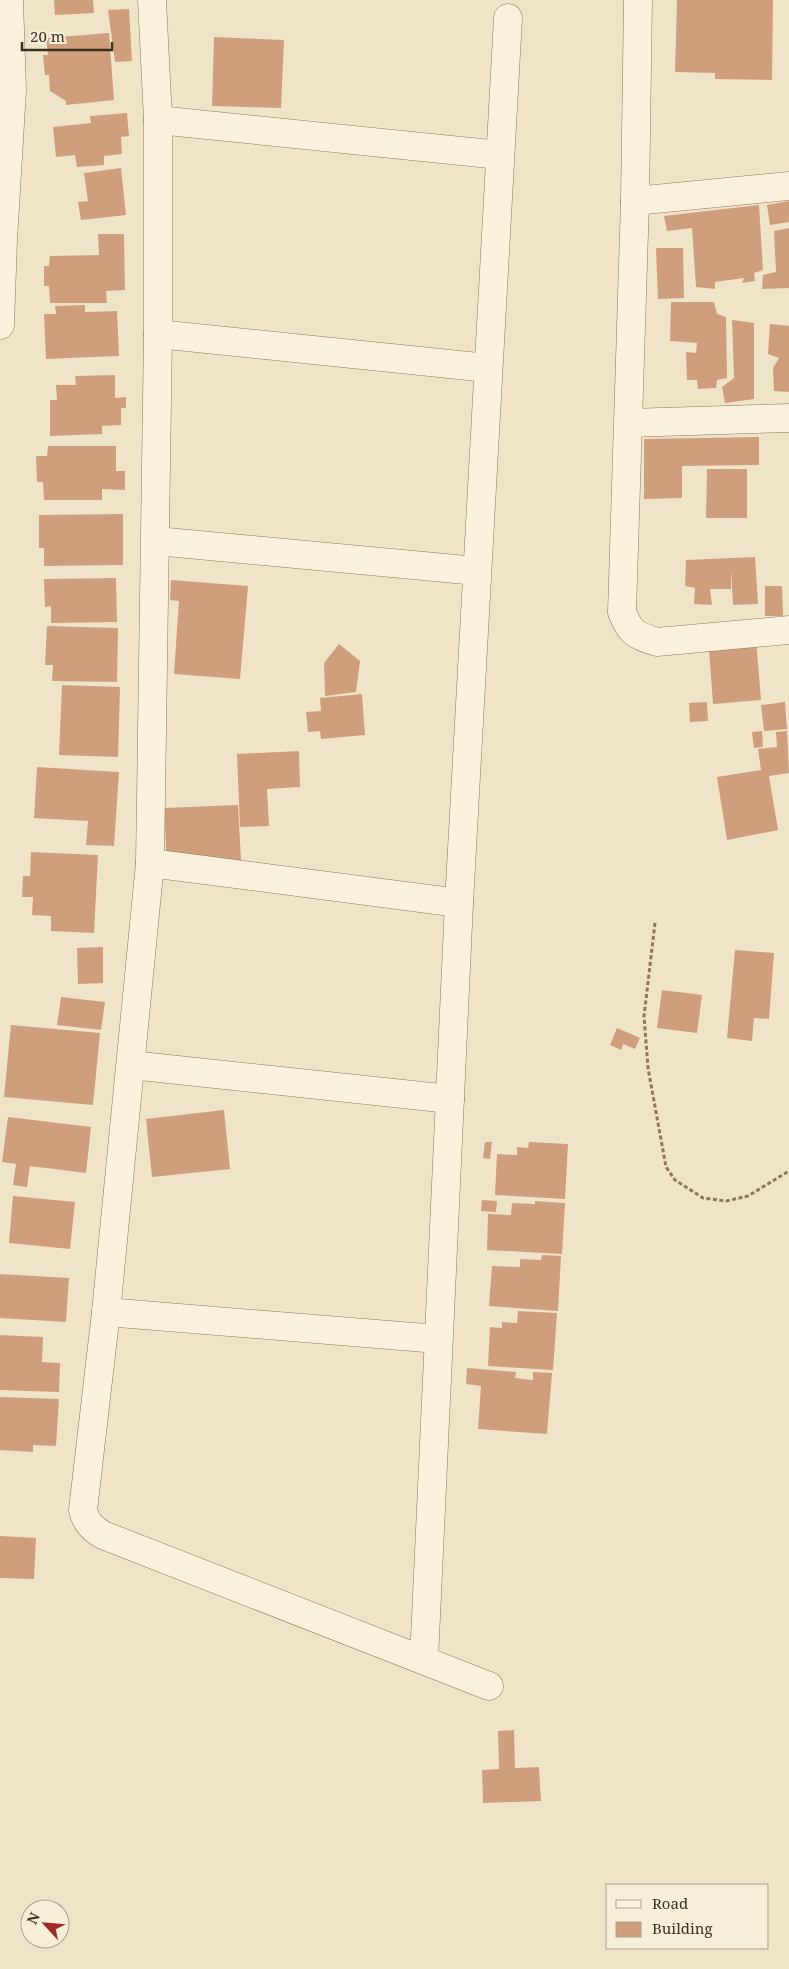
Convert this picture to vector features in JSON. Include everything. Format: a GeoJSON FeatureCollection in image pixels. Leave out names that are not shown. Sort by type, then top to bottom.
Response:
{"type":"FeatureCollection","features":[{"type":"Feature","properties":{"kind":"street"},"geometry":{"type":"LineString","coordinates":[[0,325],[12,90],[9,0]]}},
{"type":"Feature","properties":{"kind":"street"},"geometry":{"type":"LineString","coordinates":[[152,0],[158,120],[158,334],[150,862],[106,1312],[83,1502],[85,1518],[90,1525],[104,1535],[489,1686]]}},
{"type":"Feature","properties":{"kind":"street"},"geometry":{"type":"LineString","coordinates":[[638,0],[635,201],[622,612],[628,627],[640,637],[657,642],[789,630]]}},
{"type":"Feature","properties":{"kind":"street"},"geometry":{"type":"LineString","coordinates":[[424,1660],[459,903],[508,18]]}},
{"type":"Feature","properties":{"kind":"street"},"geometry":{"type":"LineString","coordinates":[[158,120],[500,154]]}},
{"type":"Feature","properties":{"kind":"street"},"geometry":{"type":"LineString","coordinates":[[635,201],[789,186]]}},
{"type":"Feature","properties":{"kind":"street"},"geometry":{"type":"LineString","coordinates":[[158,334],[488,368]]}},
{"type":"Feature","properties":{"kind":"street"},"geometry":{"type":"LineString","coordinates":[[629,423],[789,418]]}},
{"type":"Feature","properties":{"kind":"street"},"geometry":{"type":"LineString","coordinates":[[156,541],[477,570]]}},
{"type":"Feature","properties":{"kind":"street"},"geometry":{"type":"LineString","coordinates":[[150,862],[459,903]]}},
{"type":"Feature","properties":{"kind":"street"},"geometry":{"type":"LineString","coordinates":[[130,1065],[450,1099]]}},
{"type":"Feature","properties":{"kind":"street"},"geometry":{"type":"LineString","coordinates":[[106,1312],[438,1340]]}},
{"type":"Feature","properties":{"kind":"path"},"geometry":{"type":"LineString","coordinates":[[655,923],[644,1016],[648,1068],[666,1167],[675,1180],[703,1198],[726,1201],[748,1196],[789,1171]]}},
{"type":"Feature","properties":{"kind":"building"},"geometry":{"type":"Polygon","coordinates":[[[54,0],[93,0],[94,13],[55,15],[54,0]]]}},
{"type":"Feature","properties":{"kind":"building"},"geometry":{"type":"Polygon","coordinates":[[[677,0],[773,0],[772,80],[715,79],[715,73],[675,72],[677,0]]]}},
{"type":"Feature","properties":{"kind":"building"},"geometry":{"type":"Polygon","coordinates":[[[129,9],[132,61],[115,62],[108,10],[129,9]]]}},
{"type":"Feature","properties":{"kind":"building"},"geometry":{"type":"Polygon","coordinates":[[[109,33],[114,100],[66,105],[66,101],[50,91],[49,75],[45,75],[43,55],[48,55],[46,38],[109,33]]]}},
{"type":"Feature","properties":{"kind":"building"},"geometry":{"type":"Polygon","coordinates":[[[214,37],[284,40],[281,108],[212,106],[214,37]]]}},
{"type":"Feature","properties":{"kind":"building"},"geometry":{"type":"Polygon","coordinates":[[[127,113],[129,136],[121,137],[122,154],[104,156],[104,165],[77,167],[75,155],[56,157],[53,127],[91,123],[90,116],[127,113]]]}},
{"type":"Feature","properties":{"kind":"building"},"geometry":{"type":"Polygon","coordinates":[[[121,168],[126,215],[81,220],[78,202],[88,201],[84,173],[121,168]]]}},
{"type":"Feature","properties":{"kind":"building"},"geometry":{"type":"Polygon","coordinates":[[[789,201],[789,222],[770,225],[767,205],[789,201]]]}},
{"type":"Feature","properties":{"kind":"building"},"geometry":{"type":"Polygon","coordinates":[[[759,205],[763,270],[754,273],[755,281],[742,283],[744,278],[715,282],[715,289],[696,287],[692,228],[667,231],[664,216],[759,205]]]}},
{"type":"Feature","properties":{"kind":"building"},"geometry":{"type":"Polygon","coordinates":[[[789,228],[789,288],[762,289],[763,275],[776,272],[774,231],[789,228]]]}},
{"type":"Feature","properties":{"kind":"building"},"geometry":{"type":"Polygon","coordinates":[[[98,234],[124,234],[125,290],[106,291],[107,303],[50,303],[49,286],[44,286],[44,266],[49,266],[50,256],[99,255],[98,234]]]}},
{"type":"Feature","properties":{"kind":"building"},"geometry":{"type":"Polygon","coordinates":[[[656,248],[683,248],[684,298],[658,299],[656,248]]]}},
{"type":"Feature","properties":{"kind":"building"},"geometry":{"type":"Polygon","coordinates":[[[671,302],[714,302],[717,314],[726,317],[727,378],[717,380],[716,388],[698,389],[697,380],[687,380],[686,352],[696,353],[697,343],[670,341],[671,302]]]}},
{"type":"Feature","properties":{"kind":"building"},"geometry":{"type":"Polygon","coordinates":[[[85,305],[85,312],[117,311],[119,356],[46,359],[44,314],[56,314],[55,306],[85,305]]]}},
{"type":"Feature","properties":{"kind":"building"},"geometry":{"type":"Polygon","coordinates":[[[732,320],[754,323],[754,399],[725,403],[722,387],[734,378],[732,320]]]}},
{"type":"Feature","properties":{"kind":"building"},"geometry":{"type":"Polygon","coordinates":[[[770,324],[789,326],[789,392],[774,391],[773,368],[779,358],[768,354],[770,324]]]}},
{"type":"Feature","properties":{"kind":"building"},"geometry":{"type":"Polygon","coordinates":[[[115,375],[115,398],[126,397],[126,408],[121,408],[121,425],[102,426],[102,434],[50,436],[50,400],[57,400],[56,385],[76,385],[75,376],[115,375]]]}},
{"type":"Feature","properties":{"kind":"building"},"geometry":{"type":"Polygon","coordinates":[[[759,437],[759,465],[682,466],[682,498],[644,499],[644,439],[759,437]]]}},
{"type":"Feature","properties":{"kind":"building"},"geometry":{"type":"Polygon","coordinates":[[[48,446],[116,446],[116,471],[125,471],[125,490],[102,489],[102,500],[44,500],[43,482],[37,482],[36,456],[47,456],[48,446]]]}},
{"type":"Feature","properties":{"kind":"building"},"geometry":{"type":"Polygon","coordinates":[[[707,469],[747,469],[747,518],[706,518],[707,469]]]}},
{"type":"Feature","properties":{"kind":"building"},"geometry":{"type":"Polygon","coordinates":[[[123,514],[123,565],[44,566],[44,548],[39,548],[39,515],[123,514]]]}},
{"type":"Feature","properties":{"kind":"building"},"geometry":{"type":"Polygon","coordinates":[[[755,557],[758,604],[733,605],[731,569],[731,589],[710,589],[712,605],[694,604],[695,588],[685,586],[686,560],[755,557]]]}},
{"type":"Feature","properties":{"kind":"building"},"geometry":{"type":"Polygon","coordinates":[[[116,578],[117,622],[51,623],[51,606],[45,607],[44,579],[116,578]]]}},
{"type":"Feature","properties":{"kind":"building"},"geometry":{"type":"Polygon","coordinates":[[[171,580],[248,586],[240,679],[174,674],[179,601],[170,600],[171,580]]]}},
{"type":"Feature","properties":{"kind":"building"},"geometry":{"type":"Polygon","coordinates":[[[765,586],[782,586],[783,616],[765,616],[765,586]]]}},
{"type":"Feature","properties":{"kind":"building"},"geometry":{"type":"Polygon","coordinates":[[[47,626],[118,628],[117,682],[52,681],[53,665],[45,665],[47,626]]]}},
{"type":"Feature","properties":{"kind":"building"},"geometry":{"type":"Polygon","coordinates":[[[756,639],[761,700],[713,704],[709,650],[756,639]]]}},
{"type":"Feature","properties":{"kind":"building"},"geometry":{"type":"Polygon","coordinates":[[[339,644],[360,661],[356,692],[325,696],[324,663],[339,644]]]}},
{"type":"Feature","properties":{"kind":"building"},"geometry":{"type":"Polygon","coordinates":[[[62,685],[120,687],[118,757],[59,755],[62,685]]]}},
{"type":"Feature","properties":{"kind":"building"},"geometry":{"type":"Polygon","coordinates":[[[362,694],[365,735],[321,739],[320,731],[308,732],[306,712],[321,711],[320,698],[362,694]]]}},
{"type":"Feature","properties":{"kind":"building"},"geometry":{"type":"Polygon","coordinates":[[[707,702],[708,721],[690,722],[689,703],[707,702]]]}},
{"type":"Feature","properties":{"kind":"building"},"geometry":{"type":"Polygon","coordinates":[[[785,702],[787,729],[764,731],[761,705],[785,702]]]}},
{"type":"Feature","properties":{"kind":"building"},"geometry":{"type":"Polygon","coordinates":[[[762,731],[763,747],[754,748],[752,732],[762,731]]]}},
{"type":"Feature","properties":{"kind":"building"},"geometry":{"type":"Polygon","coordinates":[[[787,731],[789,773],[769,776],[778,830],[727,840],[717,777],[761,770],[758,749],[777,747],[776,732],[787,731]]]}},
{"type":"Feature","properties":{"kind":"building"},"geometry":{"type":"Polygon","coordinates":[[[299,751],[300,787],[267,789],[269,826],[240,827],[237,754],[299,751]]]}},
{"type":"Feature","properties":{"kind":"building"},"geometry":{"type":"Polygon","coordinates":[[[37,767],[119,772],[114,846],[86,845],[88,821],[34,818],[37,767]]]}},
{"type":"Feature","properties":{"kind":"building"},"geometry":{"type":"Polygon","coordinates":[[[238,805],[241,860],[167,864],[164,808],[238,805]]]}},
{"type":"Feature","properties":{"kind":"building"},"geometry":{"type":"Polygon","coordinates":[[[31,852],[98,855],[94,933],[51,931],[51,916],[32,915],[33,897],[22,897],[23,876],[30,876],[31,852]]]}},
{"type":"Feature","properties":{"kind":"building"},"geometry":{"type":"Polygon","coordinates":[[[103,947],[103,983],[78,984],[77,948],[103,947]]]}},
{"type":"Feature","properties":{"kind":"building"},"geometry":{"type":"Polygon","coordinates":[[[735,950],[774,953],[769,1019],[754,1018],[752,1041],[727,1038],[735,950]]]}},
{"type":"Feature","properties":{"kind":"building"},"geometry":{"type":"Polygon","coordinates":[[[662,990],[702,995],[697,1033],[657,1028],[662,990]]]}},
{"type":"Feature","properties":{"kind":"building"},"geometry":{"type":"Polygon","coordinates":[[[61,997],[105,1002],[101,1030],[57,1025],[61,997]]]}},
{"type":"Feature","properties":{"kind":"building"},"geometry":{"type":"Polygon","coordinates":[[[11,1025],[100,1033],[93,1105],[4,1097],[11,1025]]]}},
{"type":"Feature","properties":{"kind":"building"},"geometry":{"type":"Polygon","coordinates":[[[617,1028],[640,1038],[635,1049],[623,1044],[621,1050],[610,1045],[617,1028]]]}},
{"type":"Feature","properties":{"kind":"building"},"geometry":{"type":"Polygon","coordinates":[[[224,1110],[230,1169],[152,1177],[146,1119],[224,1110]]]}},
{"type":"Feature","properties":{"kind":"building"},"geometry":{"type":"Polygon","coordinates":[[[8,1117],[91,1127],[86,1173],[30,1166],[27,1187],[13,1185],[16,1164],[2,1162],[8,1117]]]}},
{"type":"Feature","properties":{"kind":"building"},"geometry":{"type":"Polygon","coordinates":[[[485,1142],[492,1142],[490,1159],[483,1158],[485,1142]]]}},
{"type":"Feature","properties":{"kind":"building"},"geometry":{"type":"Polygon","coordinates":[[[529,1142],[568,1144],[565,1199],[495,1195],[497,1154],[517,1155],[517,1147],[528,1148],[529,1142]]]}},
{"type":"Feature","properties":{"kind":"building"},"geometry":{"type":"Polygon","coordinates":[[[13,1196],[75,1202],[70,1249],[9,1243],[13,1196]]]}},
{"type":"Feature","properties":{"kind":"building"},"geometry":{"type":"Polygon","coordinates":[[[482,1200],[497,1201],[496,1212],[481,1211],[482,1200]]]}},
{"type":"Feature","properties":{"kind":"building"},"geometry":{"type":"Polygon","coordinates":[[[535,1201],[565,1203],[562,1254],[487,1250],[488,1214],[511,1215],[512,1203],[535,1204],[535,1201]]]}},
{"type":"Feature","properties":{"kind":"building"},"geometry":{"type":"Polygon","coordinates":[[[542,1255],[561,1256],[558,1311],[489,1306],[492,1266],[520,1267],[520,1259],[541,1260],[542,1255]]]}},
{"type":"Feature","properties":{"kind":"building"},"geometry":{"type":"Polygon","coordinates":[[[0,1274],[69,1278],[66,1322],[0,1318],[0,1274]]]}},
{"type":"Feature","properties":{"kind":"building"},"geometry":{"type":"Polygon","coordinates":[[[518,1311],[557,1313],[553,1370],[488,1366],[490,1327],[502,1328],[502,1322],[517,1323],[518,1311]]]}},
{"type":"Feature","properties":{"kind":"building"},"geometry":{"type":"Polygon","coordinates":[[[0,1335],[43,1337],[42,1362],[60,1363],[59,1392],[0,1390],[0,1335]]]}},
{"type":"Feature","properties":{"kind":"building"},"geometry":{"type":"Polygon","coordinates":[[[467,1368],[516,1372],[515,1378],[533,1380],[533,1372],[552,1373],[547,1434],[478,1429],[481,1386],[466,1384],[467,1368]]]}},
{"type":"Feature","properties":{"kind":"building"},"geometry":{"type":"Polygon","coordinates":[[[0,1397],[59,1399],[56,1446],[33,1445],[33,1452],[0,1450],[0,1397]]]}},
{"type":"Feature","properties":{"kind":"building"},"geometry":{"type":"Polygon","coordinates":[[[0,1536],[36,1538],[34,1579],[0,1578],[0,1536]]]}},
{"type":"Feature","properties":{"kind":"building"},"geometry":{"type":"Polygon","coordinates":[[[514,1730],[515,1768],[539,1767],[541,1801],[483,1803],[482,1770],[499,1769],[498,1731],[514,1730]]]}}]}
